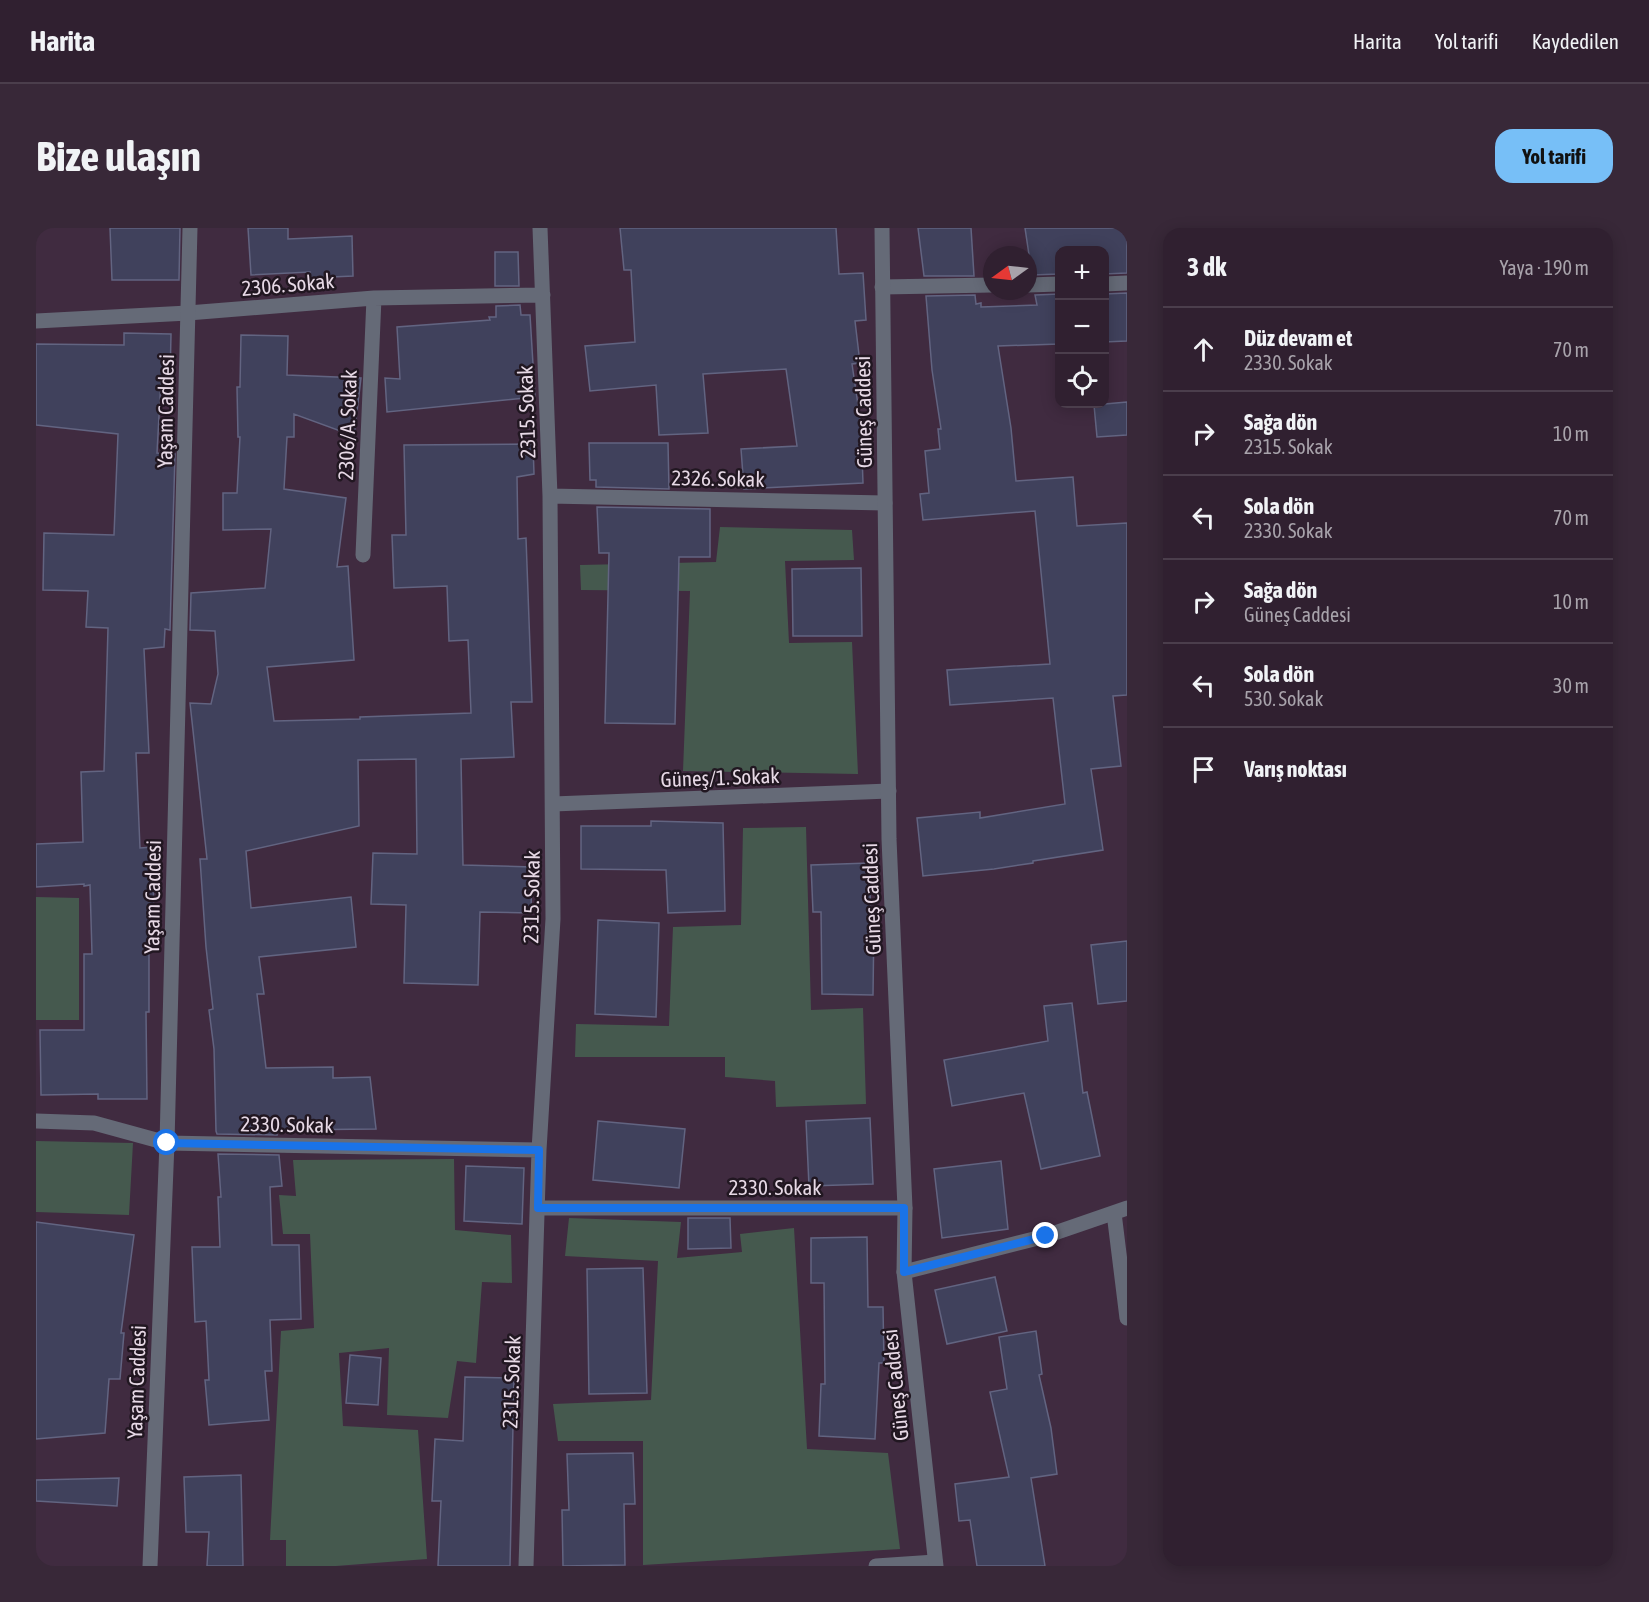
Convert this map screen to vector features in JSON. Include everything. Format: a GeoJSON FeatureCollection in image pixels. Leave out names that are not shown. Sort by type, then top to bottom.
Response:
{"type":"FeatureCollection","features":[{"type":"Feature","properties":{"kind":"street","name":"Yaşam Caddesi"},"geometry":{"type":"LineString","coordinates":[[150,1566],[167,1143],[190,228]]}},
{"type":"Feature","properties":{"kind":"street","name":"2315. Sokak"},"geometry":{"type":"LineString","coordinates":[[526,1566],[539,1150],[554,919],[550,496],[540,228]]}},
{"type":"Feature","properties":{"kind":"street","name":"Güneş Caddesi"},"geometry":{"type":"LineString","coordinates":[[882,228],[889,791],[904,1208],[904,1272],[935,1564]]}},
{"type":"Feature","properties":{"kind":"street"},"geometry":{"type":"LineString","coordinates":[[1109,284],[1127,283]]}},
{"type":"Feature","properties":{"kind":"street"},"geometry":{"type":"LineString","coordinates":[[1037,285],[1055,284]]}},
{"type":"Feature","properties":{"kind":"street"},"geometry":{"type":"LineString","coordinates":[[882,287],[983,285]]}},
{"type":"Feature","properties":{"kind":"street","name":"2306. Sokak"},"geometry":{"type":"LineString","coordinates":[[36,321],[188,313],[374,298],[543,295]]}},
{"type":"Feature","properties":{"kind":"street","name":"2306/A. Sokak"},"geometry":{"type":"LineString","coordinates":[[363,555],[374,298]]}},
{"type":"Feature","properties":{"kind":"street","name":"2326. Sokak"},"geometry":{"type":"LineString","coordinates":[[550,496],[885,503]]}},
{"type":"Feature","properties":{"kind":"street","name":"Güneş/1. Sokak"},"geometry":{"type":"LineString","coordinates":[[553,804],[889,791]]}},
{"type":"Feature","properties":{"kind":"street","name":"2330. Sokak"},"geometry":{"type":"LineString","coordinates":[[36,1121],[94,1123],[167,1143],[539,1150]]}},
{"type":"Feature","properties":{"kind":"street","name":"2330. Sokak"},"geometry":{"type":"LineString","coordinates":[[538,1208],[904,1208]]}},
{"type":"Feature","properties":{"kind":"street"},"geometry":{"type":"LineString","coordinates":[[904,1272],[1046,1236],[1120,1210],[1127,1318]]}},
{"type":"Feature","properties":{"kind":"street"},"geometry":{"type":"LineString","coordinates":[[876,1566],[935,1564]]}},
{"type":"Feature","properties":{"kind":"green space"},"geometry":{"type":"Polygon","coordinates":[[[720,527],[852,530],[854,560],[785,561],[789,643],[852,642],[858,774],[683,771],[690,591],[581,590],[580,565],[716,562],[720,527]]]}},
{"type":"Feature","properties":{"kind":"green space"},"geometry":{"type":"Polygon","coordinates":[[[806,827],[811,1010],[863,1008],[866,1104],[776,1107],[775,1081],[725,1077],[725,1057],[575,1057],[576,1024],[669,1026],[673,927],[741,925],[743,828],[806,827]]]}},
{"type":"Feature","properties":{"kind":"green space"},"geometry":{"type":"Polygon","coordinates":[[[36,897],[79,898],[79,1020],[36,1020],[36,897]]]}},
{"type":"Feature","properties":{"kind":"green space"},"geometry":{"type":"Polygon","coordinates":[[[36,1141],[133,1143],[129,1215],[36,1212],[36,1141]]]}},
{"type":"Feature","properties":{"kind":"green space"},"geometry":{"type":"Polygon","coordinates":[[[454,1159],[455,1230],[511,1235],[512,1283],[482,1282],[476,1363],[457,1361],[448,1418],[387,1415],[389,1348],[339,1353],[343,1426],[418,1430],[427,1559],[336,1566],[286,1566],[286,1540],[270,1540],[281,1331],[314,1328],[310,1234],[283,1234],[279,1195],[296,1196],[293,1160],[454,1159]]]}},
{"type":"Feature","properties":{"kind":"green space"},"geometry":{"type":"Polygon","coordinates":[[[569,1218],[681,1222],[677,1258],[742,1252],[740,1234],[794,1228],[807,1449],[888,1453],[900,1549],[643,1565],[643,1441],[558,1441],[553,1404],[651,1400],[658,1261],[565,1256],[569,1218]]]}},
{"type":"Feature","properties":{"kind":"building"},"geometry":{"type":"Polygon","coordinates":[[[110,228],[180,228],[179,280],[112,280],[110,228]]]}},
{"type":"Feature","properties":{"kind":"building"},"geometry":{"type":"Polygon","coordinates":[[[248,228],[288,228],[288,239],[352,236],[353,276],[310,278],[310,272],[251,275],[248,228]]]}},
{"type":"Feature","properties":{"kind":"building"},"geometry":{"type":"Polygon","coordinates":[[[620,228],[836,228],[839,274],[863,273],[866,320],[855,321],[860,363],[852,364],[861,425],[863,483],[744,489],[741,449],[797,446],[786,369],[703,374],[708,433],[659,435],[656,385],[590,391],[585,346],[635,342],[631,270],[624,270],[620,228]]]}},
{"type":"Feature","properties":{"kind":"building"},"geometry":{"type":"Polygon","coordinates":[[[918,228],[971,228],[974,276],[924,276],[918,228]]]}},
{"type":"Feature","properties":{"kind":"building"},"geometry":{"type":"Polygon","coordinates":[[[1025,228],[1127,228],[1127,273],[1109,274],[1109,246],[1055,246],[1055,274],[1037,275],[1037,246],[1028,246],[1025,228]]]}},
{"type":"Feature","properties":{"kind":"building"},"geometry":{"type":"Polygon","coordinates":[[[495,252],[518,252],[519,286],[495,286],[495,252]]]}},
{"type":"Feature","properties":{"kind":"building"},"geometry":{"type":"Polygon","coordinates":[[[1127,293],[1127,341],[1109,342],[1109,294],[1127,293]]]}},
{"type":"Feature","properties":{"kind":"building"},"geometry":{"type":"Polygon","coordinates":[[[1055,294],[1055,344],[998,346],[1011,428],[1016,481],[1073,477],[1077,526],[1127,523],[1127,695],[1113,696],[1121,766],[1091,769],[1103,850],[994,869],[923,876],[917,818],[980,812],[980,818],[1065,804],[1053,698],[950,705],[947,670],[1050,664],[1035,511],[923,520],[920,494],[929,493],[925,451],[940,449],[938,429],[941,429],[932,370],[926,296],[975,295],[976,304],[981,303],[981,307],[1037,305],[1037,295],[1055,294]]]}},
{"type":"Feature","properties":{"kind":"building"},"geometry":{"type":"Polygon","coordinates":[[[520,305],[521,315],[530,315],[535,397],[387,412],[385,378],[400,379],[397,327],[490,320],[489,317],[496,317],[496,306],[520,305]]]}},
{"type":"Feature","properties":{"kind":"building"},"geometry":{"type":"Polygon","coordinates":[[[124,333],[171,334],[170,380],[161,380],[157,453],[175,454],[170,630],[165,629],[164,647],[144,649],[149,753],[136,753],[140,848],[153,847],[154,943],[149,944],[149,1012],[146,1012],[147,1099],[98,1099],[98,1094],[41,1095],[40,1030],[84,1030],[84,954],[92,954],[90,885],[36,887],[36,844],[83,842],[81,772],[104,771],[108,628],[86,627],[88,591],[43,590],[44,533],[114,535],[118,434],[36,425],[36,344],[124,345],[124,333]]]}},
{"type":"Feature","properties":{"kind":"building"},"geometry":{"type":"Polygon","coordinates":[[[241,335],[288,336],[287,375],[361,378],[354,436],[294,414],[294,437],[287,437],[284,489],[346,498],[337,567],[348,566],[354,660],[267,667],[274,721],[471,713],[468,640],[449,641],[447,586],[394,588],[392,535],[406,535],[404,445],[533,444],[534,474],[517,477],[518,539],[526,538],[532,702],[511,702],[514,757],[461,759],[463,865],[532,867],[531,913],[480,912],[478,985],[404,983],[406,905],[371,904],[373,853],[417,854],[416,759],[358,760],[359,826],[246,851],[251,908],[351,897],[356,947],[259,957],[264,994],[257,994],[266,1068],[333,1067],[333,1078],[370,1077],[376,1129],[277,1130],[277,1135],[217,1134],[216,1131],[214,1049],[209,1010],[213,1009],[200,859],[207,859],[190,703],[211,704],[218,674],[215,631],[190,630],[191,593],[265,588],[271,529],[223,530],[223,493],[237,493],[240,437],[238,437],[237,387],[240,387],[241,335]]]}},
{"type":"Feature","properties":{"kind":"building"},"geometry":{"type":"Polygon","coordinates":[[[1127,402],[1127,435],[1097,437],[1094,408],[1109,408],[1109,404],[1127,402]]]}},
{"type":"Feature","properties":{"kind":"building"},"geometry":{"type":"Polygon","coordinates":[[[589,443],[668,443],[669,489],[596,487],[596,480],[590,480],[589,443]]]}},
{"type":"Feature","properties":{"kind":"building"},"geometry":{"type":"Polygon","coordinates":[[[597,507],[710,509],[710,557],[679,557],[675,724],[605,723],[609,553],[599,553],[597,507]]]}},
{"type":"Feature","properties":{"kind":"building"},"geometry":{"type":"Polygon","coordinates":[[[861,568],[862,636],[793,636],[792,569],[861,568]]]}},
{"type":"Feature","properties":{"kind":"building"},"geometry":{"type":"Polygon","coordinates":[[[651,821],[723,823],[725,911],[668,913],[666,870],[581,869],[581,826],[651,826],[651,821]]]}},
{"type":"Feature","properties":{"kind":"building"},"geometry":{"type":"Polygon","coordinates":[[[869,863],[871,921],[874,921],[873,995],[822,994],[821,912],[813,912],[811,865],[869,863]]]}},
{"type":"Feature","properties":{"kind":"building"},"geometry":{"type":"Polygon","coordinates":[[[598,920],[659,923],[656,1017],[595,1014],[598,920]]]}},
{"type":"Feature","properties":{"kind":"building"},"geometry":{"type":"Polygon","coordinates":[[[1127,941],[1127,1001],[1098,1004],[1091,945],[1127,941]]]}},
{"type":"Feature","properties":{"kind":"building"},"geometry":{"type":"Polygon","coordinates":[[[1072,1003],[1083,1093],[1087,1092],[1100,1156],[1041,1169],[1024,1093],[952,1106],[944,1060],[1048,1041],[1044,1006],[1072,1003]]]}},
{"type":"Feature","properties":{"kind":"building"},"geometry":{"type":"Polygon","coordinates":[[[870,1118],[873,1184],[809,1186],[806,1121],[870,1118]]]}},
{"type":"Feature","properties":{"kind":"building"},"geometry":{"type":"Polygon","coordinates":[[[598,1121],[685,1129],[679,1188],[593,1180],[598,1121]]]}},
{"type":"Feature","properties":{"kind":"building"},"geometry":{"type":"Polygon","coordinates":[[[218,1154],[279,1155],[282,1186],[270,1187],[272,1245],[299,1245],[301,1319],[270,1320],[272,1371],[265,1371],[269,1420],[209,1425],[205,1380],[209,1380],[206,1321],[195,1322],[192,1247],[220,1247],[218,1197],[221,1197],[218,1154]]]}},
{"type":"Feature","properties":{"kind":"building"},"geometry":{"type":"Polygon","coordinates":[[[1001,1161],[1008,1229],[942,1238],[934,1169],[1001,1161]]]}},
{"type":"Feature","properties":{"kind":"building"},"geometry":{"type":"Polygon","coordinates":[[[466,1166],[524,1168],[522,1224],[464,1221],[466,1166]]]}},
{"type":"Feature","properties":{"kind":"building"},"geometry":{"type":"Polygon","coordinates":[[[688,1218],[730,1218],[731,1248],[688,1249],[688,1218]]]}},
{"type":"Feature","properties":{"kind":"building"},"geometry":{"type":"Polygon","coordinates":[[[36,1222],[134,1235],[121,1333],[124,1333],[120,1379],[109,1379],[105,1433],[36,1439],[36,1222]]]}},
{"type":"Feature","properties":{"kind":"building"},"geometry":{"type":"Polygon","coordinates":[[[867,1237],[868,1307],[883,1307],[884,1363],[879,1363],[875,1439],[819,1436],[821,1384],[825,1384],[824,1283],[811,1283],[811,1238],[867,1237]]]}},
{"type":"Feature","properties":{"kind":"building"},"geometry":{"type":"Polygon","coordinates":[[[643,1268],[647,1393],[589,1394],[587,1269],[643,1268]]]}},
{"type":"Feature","properties":{"kind":"building"},"geometry":{"type":"Polygon","coordinates":[[[995,1277],[1007,1331],[947,1344],[935,1290],[995,1277]]]}},
{"type":"Feature","properties":{"kind":"building"},"geometry":{"type":"Polygon","coordinates":[[[1036,1331],[1042,1374],[1039,1375],[1051,1428],[1057,1474],[1031,1478],[1045,1566],[977,1566],[970,1520],[959,1521],[955,1484],[1009,1477],[990,1392],[1007,1389],[999,1337],[1036,1331]]]}},
{"type":"Feature","properties":{"kind":"building"},"geometry":{"type":"Polygon","coordinates":[[[350,1355],[381,1358],[378,1405],[346,1403],[350,1355]]]}},
{"type":"Feature","properties":{"kind":"building"},"geometry":{"type":"Polygon","coordinates":[[[465,1377],[514,1378],[510,1566],[438,1566],[441,1501],[432,1501],[435,1439],[463,1441],[465,1377]]]}},
{"type":"Feature","properties":{"kind":"building"},"geometry":{"type":"Polygon","coordinates":[[[633,1453],[635,1504],[624,1504],[625,1565],[563,1566],[562,1510],[569,1510],[567,1454],[633,1453]]]}},
{"type":"Feature","properties":{"kind":"building"},"geometry":{"type":"Polygon","coordinates":[[[241,1475],[243,1566],[207,1566],[209,1532],[186,1532],[184,1477],[241,1475]]]}},
{"type":"Feature","properties":{"kind":"building"},"geometry":{"type":"Polygon","coordinates":[[[119,1478],[117,1506],[36,1501],[36,1480],[119,1478]]]}},
{"type":"Feature","properties":{"kind":"route"},"geometry":{"type":"LineString","coordinates":[[167,1143],[539,1150],[538,1208],[904,1208],[904,1272],[1046,1236]]}}]}
